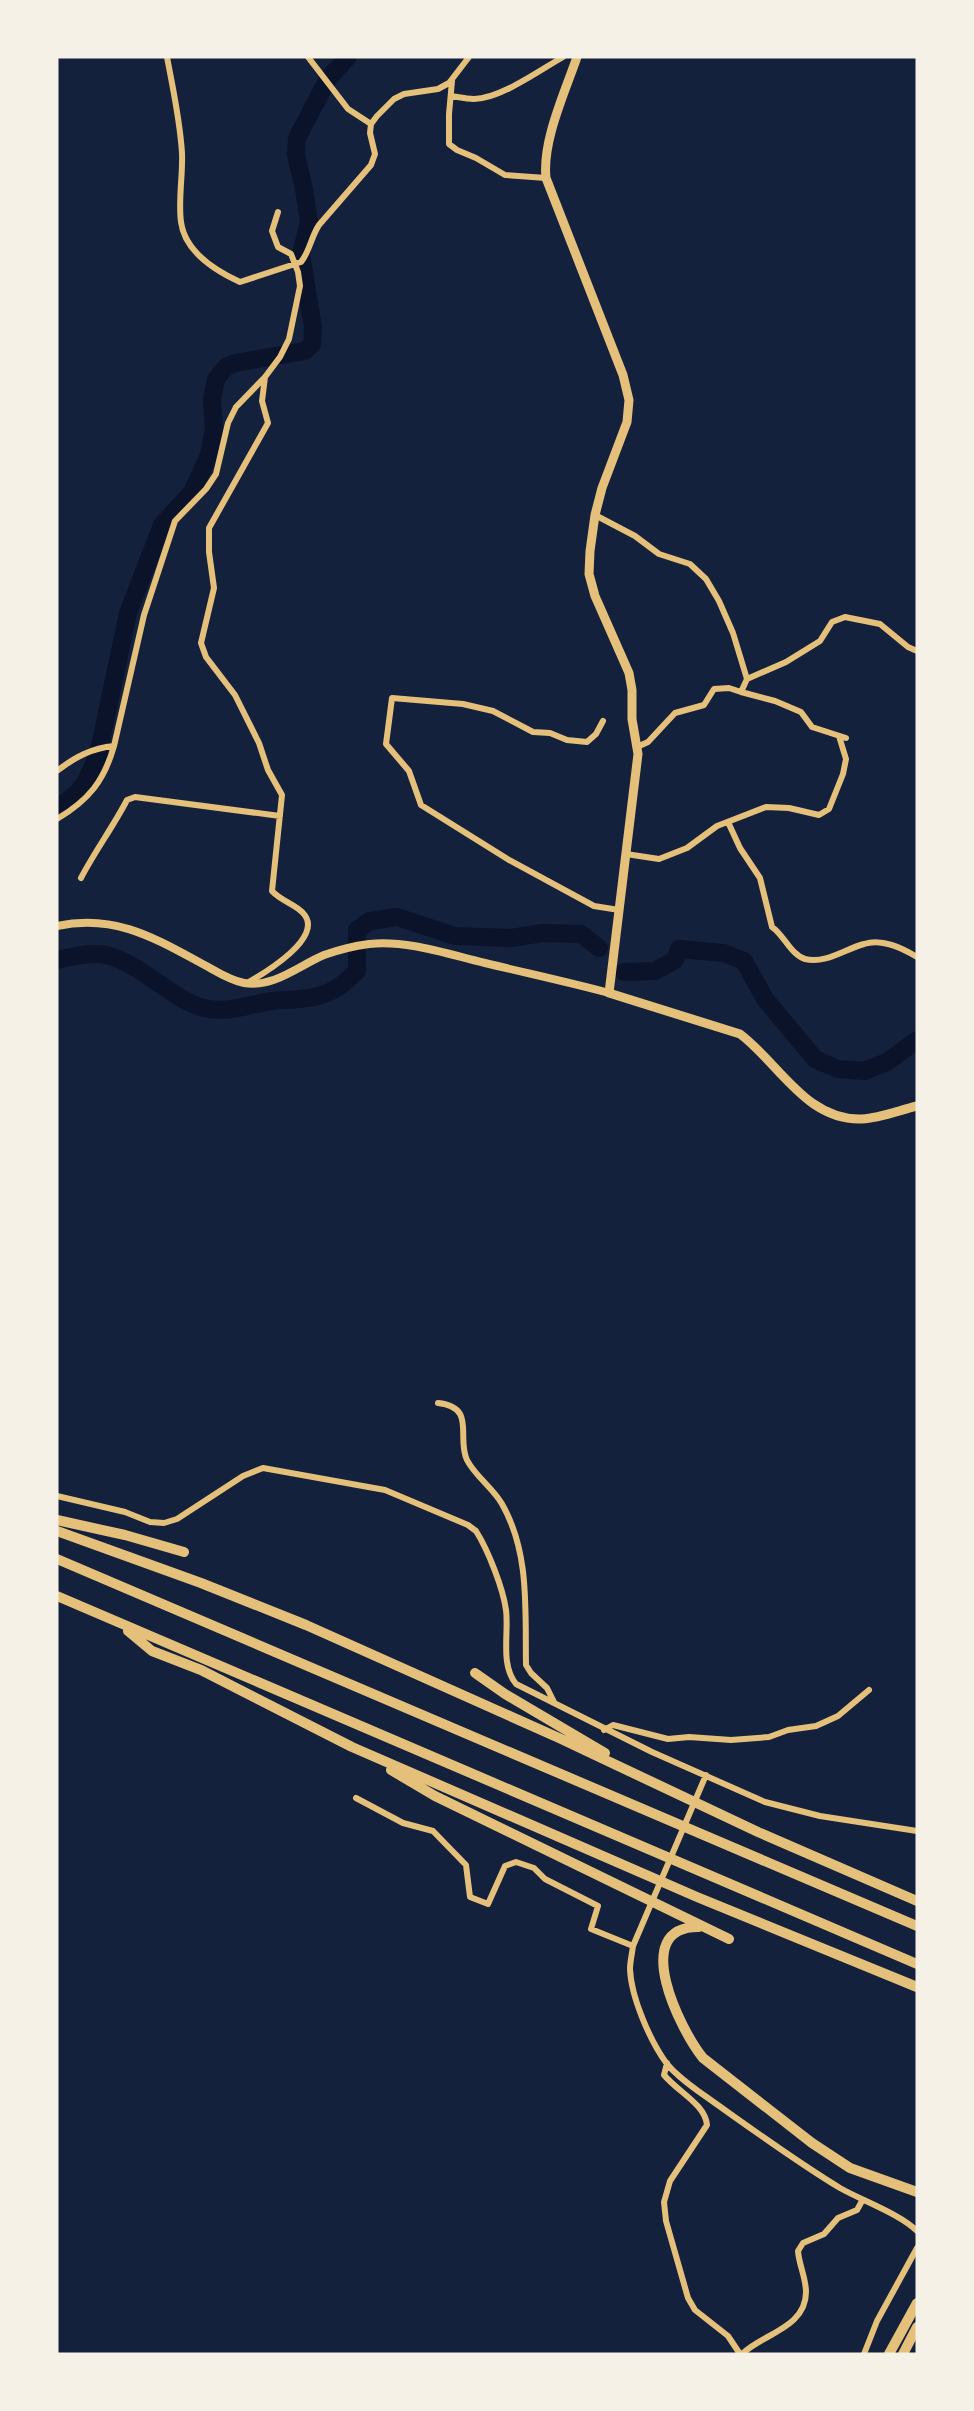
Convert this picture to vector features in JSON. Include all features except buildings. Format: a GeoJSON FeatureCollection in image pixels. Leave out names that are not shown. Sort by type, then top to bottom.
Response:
{"type":"FeatureCollection","features":[{"type":"Feature","properties":{"kind":"highway"},"geometry":{"type":"LineString","coordinates":[[57,1520],[125,1535],[184,1552]]}},
{"type":"Feature","properties":{"kind":"highway"},"geometry":{"type":"LineString","coordinates":[[57,1531],[201,1583],[306,1625],[559,1738],[758,1832],[917,1901]]}},
{"type":"Feature","properties":{"kind":"highway"},"geometry":{"type":"LineString","coordinates":[[57,1559],[917,1926]]}},
{"type":"Feature","properties":{"kind":"highway"},"geometry":{"type":"LineString","coordinates":[[57,1596],[917,1964]]}},
{"type":"Feature","properties":{"kind":"highway"},"geometry":{"type":"LineString","coordinates":[[118,1623],[152,1651],[201,1670],[352,1747],[697,1897],[917,1986]]}},
{"type":"Feature","properties":{"kind":"highway"},"geometry":{"type":"LineString","coordinates":[[475,1673],[505,1694],[656,1784]]}},
{"type":"Feature","properties":{"kind":"highway"},"geometry":{"type":"LineString","coordinates":[[352,1747],[435,1796],[729,1939]]}},
{"type":"Feature","properties":{"kind":"highway"},"geometry":{"type":"LineString","coordinates":[[874,1882],[917,1895]]}},
{"type":"Feature","properties":{"kind":"highway"},"geometry":{"type":"LineString","coordinates":[[702,1927],[682,1928],[674,1934],[668,1941],[664,1952],[664,1971],[667,1989],[682,2027],[703,2058],[812,2143],[850,2168],[917,2192]]}},
{"type":"Feature","properties":{"kind":"highway"},"geometry":{"type":"LineString","coordinates":[[889,2354],[917,2303]]}},
{"type":"Feature","properties":{"kind":"highway"},"geometry":{"type":"LineString","coordinates":[[903,2354],[917,2327]]}},
{"type":"Feature","properties":{"kind":"main road"},"geometry":{"type":"LineString","coordinates":[[577,57],[550,139],[545,166],[546,178],[622,375],[628,400],[627,422],[595,515],[589,574],[595,596],[630,673],[632,719],[638,754],[609,993]]}},
{"type":"Feature","properties":{"kind":"main road"},"geometry":{"type":"LineString","coordinates":[[57,926],[83,922],[120,925],[147,934],[225,976],[247,983],[262,984],[278,979],[324,955],[369,944],[398,944],[435,950],[609,993],[740,1034],[757,1047],[806,1099],[824,1111],[842,1117],[863,1119],[917,1106]]}},
{"type":"Feature","properties":{"kind":"street"},"geometry":{"type":"LineString","coordinates":[[167,57],[178,113],[182,153],[181,224],[193,249],[219,273],[240,282],[302,262],[312,235],[319,225],[371,165],[375,154],[370,133],[371,124],[393,99],[404,94],[438,89],[452,81],[469,57]]}},
{"type":"Feature","properties":{"kind":"street"},"geometry":{"type":"LineString","coordinates":[[308,57],[348,109],[371,124]]}},
{"type":"Feature","properties":{"kind":"street"},"geometry":{"type":"LineString","coordinates":[[451,96],[475,99],[488,96],[533,77],[563,57]]}},
{"type":"Feature","properties":{"kind":"street"},"geometry":{"type":"LineString","coordinates":[[452,81],[449,144],[505,175],[546,178]]}},
{"type":"Feature","properties":{"kind":"street"},"geometry":{"type":"LineString","coordinates":[[57,819],[87,797],[107,771],[144,615],[175,521],[207,489],[216,474],[228,423],[236,407],[265,377],[280,357],[289,339],[300,286],[296,265],[291,254],[278,247],[272,231],[278,212]]}},
{"type":"Feature","properties":{"kind":"street"},"geometry":{"type":"LineString","coordinates":[[247,983],[267,972],[293,951],[304,937],[308,923],[304,913],[279,899],[273,891],[282,795],[268,770],[259,743],[235,695],[206,657],[201,643],[214,588],[209,552],[209,528],[268,423],[262,401],[265,377]]}},
{"type":"Feature","properties":{"kind":"street"},"geometry":{"type":"LineString","coordinates":[[595,515],[635,536],[659,554],[690,564],[706,579],[733,633],[747,679]]}},
{"type":"Feature","properties":{"kind":"street"},"geometry":{"type":"LineString","coordinates":[[741,692],[747,679],[786,662],[820,641],[832,622],[845,617],[880,624],[908,647],[917,651]]}},
{"type":"Feature","properties":{"kind":"street"},"geometry":{"type":"LineString","coordinates":[[626,854],[659,859],[687,848],[717,826],[766,807],[789,808],[819,815],[829,809],[843,774],[846,759],[843,737],[812,727],[801,712],[775,701],[729,688],[714,689],[704,705],[675,713],[648,742],[637,747]]}},
{"type":"Feature","properties":{"kind":"street"},"geometry":{"type":"LineString","coordinates":[[603,721],[596,734],[587,742],[567,740],[550,733],[533,732],[493,711],[463,704],[392,698],[386,744],[409,771],[421,805],[509,860],[594,906],[620,910]]}},
{"type":"Feature","properties":{"kind":"street"},"geometry":{"type":"LineString","coordinates":[[57,771],[82,754],[100,747],[114,746]]}},
{"type":"Feature","properties":{"kind":"street"},"geometry":{"type":"LineString","coordinates":[[81,878],[99,845],[113,828],[127,800],[135,797],[280,816]]}},
{"type":"Feature","properties":{"kind":"street"},"geometry":{"type":"LineString","coordinates":[[728,822],[740,848],[760,878],[772,927],[781,933],[791,948],[804,959],[824,959],[866,943],[889,944],[917,957]]}},
{"type":"Feature","properties":{"kind":"street"},"geometry":{"type":"LineString","coordinates":[[438,1403],[450,1404],[457,1409],[462,1419],[467,1460],[501,1502],[510,1520],[524,1570],[527,1590],[526,1665],[547,1688],[555,1702]]}},
{"type":"Feature","properties":{"kind":"street"},"geometry":{"type":"LineString","coordinates":[[57,1496],[125,1512],[150,1522],[164,1523],[177,1519],[243,1476],[263,1468],[385,1490],[468,1525],[480,1538],[503,1598],[506,1612],[507,1669],[516,1684],[555,1702],[604,1730],[765,1802],[820,1816],[917,1831]]}},
{"type":"Feature","properties":{"kind":"street"},"geometry":{"type":"LineString","coordinates":[[604,1730],[612,1725],[668,1739],[688,1737],[731,1740],[769,1737],[788,1730],[816,1726],[838,1716],[869,1690]]}},
{"type":"Feature","properties":{"kind":"street"},"geometry":{"type":"LineString","coordinates":[[706,1775],[633,1946],[630,1968],[634,1991],[653,2039],[667,2063],[698,2091],[826,2179],[862,2201],[909,2223],[917,2231]]}},
{"type":"Feature","properties":{"kind":"street"},"geometry":{"type":"LineString","coordinates":[[356,1798],[403,1823],[433,1831],[466,1865],[470,1897],[488,1904],[505,1866],[516,1862],[534,1868],[545,1879],[598,1906],[591,1929],[633,1946]]}},
{"type":"Feature","properties":{"kind":"street"},"geometry":{"type":"LineString","coordinates":[[667,2063],[664,2075],[681,2094],[702,2109],[707,2125],[670,2181],[664,2202],[666,2221],[688,2298],[695,2310],[728,2336],[741,2354],[790,2322],[805,2302],[806,2290],[798,2252],[803,2243],[824,2234],[838,2218],[857,2210],[862,2201]]}},
{"type":"Feature","properties":{"kind":"street"},"geometry":{"type":"LineString","coordinates":[[864,2354],[877,2321],[917,2248]]}},
{"type":"Feature","properties":{"kind":"waterway"},"geometry":{"type":"LineString","coordinates":[[57,809],[77,793],[85,783],[98,755],[128,613],[162,525],[192,492],[209,455],[214,428],[212,400],[216,379],[226,367],[235,363],[305,351],[312,344],[313,327],[301,254],[309,222],[296,155],[297,138],[328,79],[348,57]]}},
{"type":"Feature","properties":{"kind":"waterway"},"geometry":{"type":"LineString","coordinates":[[57,960],[88,954],[111,956],[138,969],[191,1003],[204,1008],[222,1010],[272,1001],[313,997],[328,993],[338,987],[357,971],[357,930],[370,921],[397,917],[455,936],[511,938],[543,933],[581,934],[599,948]]}},
{"type":"Feature","properties":{"kind":"waterway"},"geometry":{"type":"LineString","coordinates":[[624,972],[655,971],[675,960],[679,949],[724,953],[744,961],[765,999],[815,1059],[838,1069],[864,1071],[887,1062],[917,1040]]}}]}
